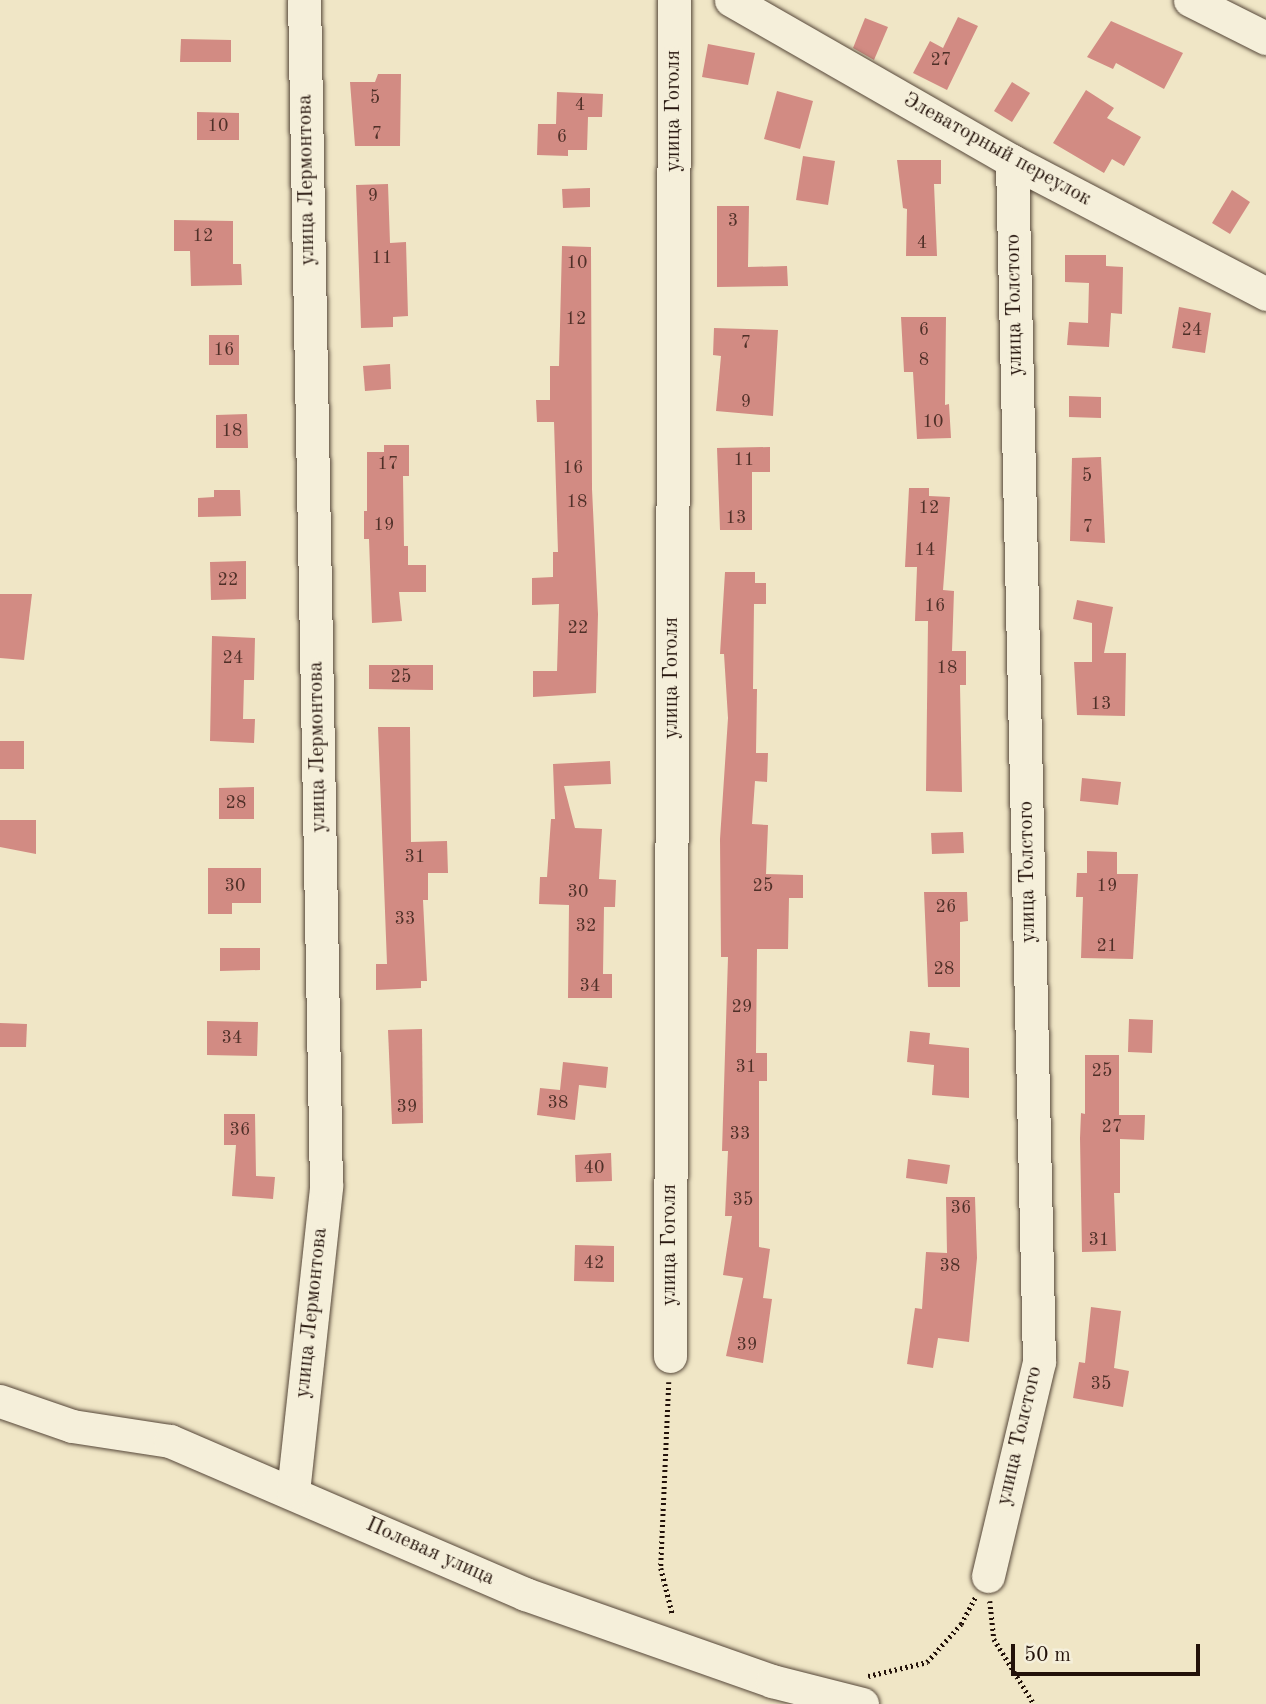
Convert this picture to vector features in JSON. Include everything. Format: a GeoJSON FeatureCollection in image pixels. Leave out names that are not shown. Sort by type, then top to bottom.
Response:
{"type":"FeatureCollection","features":[{"type":"Feature","properties":{"kind":"street","name":"улица Лермонтова"},"geometry":{"type":"LineString","coordinates":[[293,1492],[326,1186],[304,0]]}},
{"type":"Feature","properties":{"kind":"street","name":"улица Гоголя"},"geometry":{"type":"LineString","coordinates":[[670,1356],[674,0]]}},
{"type":"Feature","properties":{"kind":"street","name":"Элеваторный переулок"},"geometry":{"type":"LineString","coordinates":[[731,0],[1012,161],[1266,294]]}},
{"type":"Feature","properties":{"kind":"street"},"geometry":{"type":"LineString","coordinates":[[1190,0],[1266,38]]}},
{"type":"Feature","properties":{"kind":"street","name":"улица Толстого"},"geometry":{"type":"LineString","coordinates":[[988,1576],[1038,1362],[1012,161]]}},
{"type":"Feature","properties":{"kind":"street","name":"Полевая улица"},"geometry":{"type":"LineString","coordinates":[[0,1401],[72,1426],[170,1441],[526,1594],[691,1650],[772,1681],[859,1691]]}},
{"type":"Feature","properties":{"kind":"path"},"geometry":{"type":"LineString","coordinates":[[670,1356],[661,1568],[670,1610],[691,1650]]}},
{"type":"Feature","properties":{"kind":"path"},"geometry":{"type":"LineString","coordinates":[[859,1691],[927,1662],[961,1624],[988,1576]]}},
{"type":"Feature","properties":{"kind":"path"},"geometry":{"type":"LineString","coordinates":[[988,1576],[994,1639],[1034,1704]]}},
{"type":"Feature","properties":{"kind":"building"},"geometry":{"type":"Polygon","coordinates":[[[958,17],[978,26],[947,90],[913,73],[930,41],[943,48],[958,17]]]}},
{"type":"Feature","properties":{"kind":"building"},"geometry":{"type":"Polygon","coordinates":[[[865,18],[888,27],[874,60],[853,48],[865,18]]]}},
{"type":"Feature","properties":{"kind":"building"},"geometry":{"type":"Polygon","coordinates":[[[1111,21],[1183,53],[1164,89],[1116,63],[1113,69],[1087,57],[1111,21]]]}},
{"type":"Feature","properties":{"kind":"building"},"geometry":{"type":"Polygon","coordinates":[[[181,39],[231,40],[231,62],[180,62],[181,39]]]}},
{"type":"Feature","properties":{"kind":"building"},"geometry":{"type":"Polygon","coordinates":[[[708,44],[755,53],[748,85],[702,77],[708,44]]]}},
{"type":"Feature","properties":{"kind":"building"},"geometry":{"type":"Polygon","coordinates":[[[378,74],[401,74],[400,146],[355,146],[350,82],[375,82],[378,74]]]}},
{"type":"Feature","properties":{"kind":"building"},"geometry":{"type":"Polygon","coordinates":[[[1012,82],[1030,93],[1012,122],[994,111],[1012,82]]]}},
{"type":"Feature","properties":{"kind":"building"},"geometry":{"type":"Polygon","coordinates":[[[1086,90],[1114,108],[1107,118],[1141,137],[1124,166],[1112,159],[1104,173],[1053,143],[1086,90]]]}},
{"type":"Feature","properties":{"kind":"building"},"geometry":{"type":"Polygon","coordinates":[[[777,91],[813,101],[800,149],[764,139],[777,91]]]}},
{"type":"Feature","properties":{"kind":"building"},"geometry":{"type":"Polygon","coordinates":[[[557,92],[603,94],[602,117],[588,117],[587,150],[568,150],[568,156],[537,155],[538,124],[556,124],[557,92]]]}},
{"type":"Feature","properties":{"kind":"building"},"geometry":{"type":"Polygon","coordinates":[[[197,112],[239,113],[239,140],[197,140],[197,112]]]}},
{"type":"Feature","properties":{"kind":"building"},"geometry":{"type":"Polygon","coordinates":[[[803,156],[835,161],[828,205],[796,200],[803,156]]]}},
{"type":"Feature","properties":{"kind":"building"},"geometry":{"type":"Polygon","coordinates":[[[897,160],[941,160],[941,184],[934,184],[937,256],[906,256],[907,209],[903,208],[897,160]]]}},
{"type":"Feature","properties":{"kind":"building"},"geometry":{"type":"Polygon","coordinates":[[[388,184],[390,243],[406,242],[408,316],[393,317],[393,327],[361,328],[356,185],[388,184]]]}},
{"type":"Feature","properties":{"kind":"building"},"geometry":{"type":"Polygon","coordinates":[[[590,188],[590,207],[563,208],[562,189],[590,188]]]}},
{"type":"Feature","properties":{"kind":"building"},"geometry":{"type":"Polygon","coordinates":[[[1232,190],[1250,202],[1230,234],[1212,223],[1232,190]]]}},
{"type":"Feature","properties":{"kind":"building"},"geometry":{"type":"Polygon","coordinates":[[[717,206],[749,206],[748,267],[787,266],[788,286],[717,287],[717,206]]]}},
{"type":"Feature","properties":{"kind":"building"},"geometry":{"type":"Polygon","coordinates":[[[174,220],[233,221],[233,264],[241,264],[242,285],[191,286],[190,251],[174,251],[174,220]]]}},
{"type":"Feature","properties":{"kind":"building"},"geometry":{"type":"Polygon","coordinates":[[[562,246],[591,247],[592,489],[598,614],[596,693],[533,697],[533,671],[557,671],[559,604],[532,605],[532,578],[553,577],[553,552],[558,552],[554,422],[537,422],[536,400],[550,400],[550,366],[559,366],[562,246]]]}},
{"type":"Feature","properties":{"kind":"building"},"geometry":{"type":"Polygon","coordinates":[[[1065,255],[1106,255],[1106,266],[1123,267],[1122,314],[1111,313],[1109,347],[1067,345],[1069,322],[1088,323],[1089,283],[1065,282],[1065,255]]]}},
{"type":"Feature","properties":{"kind":"building"},"geometry":{"type":"Polygon","coordinates":[[[1179,307],[1211,313],[1205,353],[1172,348],[1179,307]]]}},
{"type":"Feature","properties":{"kind":"building"},"geometry":{"type":"Polygon","coordinates":[[[901,317],[946,317],[945,405],[949,404],[951,438],[917,439],[913,372],[904,372],[901,317]]]}},
{"type":"Feature","properties":{"kind":"building"},"geometry":{"type":"Polygon","coordinates":[[[714,328],[778,330],[773,416],[716,411],[721,356],[713,355],[714,328]]]}},
{"type":"Feature","properties":{"kind":"building"},"geometry":{"type":"Polygon","coordinates":[[[209,335],[239,335],[239,365],[209,365],[209,335]]]}},
{"type":"Feature","properties":{"kind":"building"},"geometry":{"type":"Polygon","coordinates":[[[390,364],[391,389],[365,391],[363,366],[390,364]]]}},
{"type":"Feature","properties":{"kind":"building"},"geometry":{"type":"Polygon","coordinates":[[[1069,396],[1101,397],[1101,418],[1069,417],[1069,396]]]}},
{"type":"Feature","properties":{"kind":"building"},"geometry":{"type":"Polygon","coordinates":[[[247,414],[248,448],[216,448],[216,415],[247,414]]]}},
{"type":"Feature","properties":{"kind":"building"},"geometry":{"type":"Polygon","coordinates":[[[384,445],[409,445],[409,476],[403,476],[404,546],[408,546],[408,565],[426,565],[426,592],[399,592],[402,621],[372,623],[369,539],[364,539],[367,452],[384,452],[384,445]]]}},
{"type":"Feature","properties":{"kind":"building"},"geometry":{"type":"Polygon","coordinates":[[[770,447],[770,472],[752,472],[752,530],[720,530],[717,448],[770,447]]]}},
{"type":"Feature","properties":{"kind":"building"},"geometry":{"type":"Polygon","coordinates":[[[1101,457],[1105,543],[1070,541],[1072,458],[1101,457]]]}},
{"type":"Feature","properties":{"kind":"building"},"geometry":{"type":"Polygon","coordinates":[[[909,488],[929,488],[929,496],[950,497],[943,590],[954,591],[952,651],[966,651],[966,685],[960,685],[962,792],[926,791],[928,621],[915,621],[917,567],[905,567],[909,488]]]}},
{"type":"Feature","properties":{"kind":"building"},"geometry":{"type":"Polygon","coordinates":[[[214,490],[240,490],[241,516],[198,517],[198,498],[214,497],[214,490]]]}},
{"type":"Feature","properties":{"kind":"building"},"geometry":{"type":"Polygon","coordinates":[[[246,561],[246,599],[211,600],[210,562],[246,561]]]}},
{"type":"Feature","properties":{"kind":"building"},"geometry":{"type":"Polygon","coordinates":[[[725,572],[755,572],[755,583],[766,583],[766,604],[754,604],[753,689],[757,689],[756,753],[768,753],[767,782],[755,781],[752,824],[768,825],[766,874],[803,875],[803,898],[789,898],[788,949],[757,949],[756,1053],[767,1053],[767,1081],[759,1081],[759,1247],[770,1249],[763,1298],[772,1299],[763,1363],[726,1356],[743,1278],[723,1275],[732,1216],[725,1216],[728,1151],[722,1151],[728,957],[721,957],[720,839],[728,718],[724,654],[720,654],[725,572]]]}},
{"type":"Feature","properties":{"kind":"building"},"geometry":{"type":"Polygon","coordinates":[[[0,594],[32,594],[24,660],[0,658],[0,594]]]}},
{"type":"Feature","properties":{"kind":"building"},"geometry":{"type":"Polygon","coordinates":[[[1077,600],[1113,607],[1104,653],[1126,653],[1125,716],[1077,715],[1074,662],[1092,662],[1092,623],[1073,619],[1077,600]]]}},
{"type":"Feature","properties":{"kind":"building"},"geometry":{"type":"Polygon","coordinates":[[[212,636],[255,638],[254,680],[244,680],[243,719],[255,719],[254,743],[210,741],[212,636]]]}},
{"type":"Feature","properties":{"kind":"building"},"geometry":{"type":"Polygon","coordinates":[[[369,665],[433,665],[433,690],[369,689],[369,665]]]}},
{"type":"Feature","properties":{"kind":"building"},"geometry":{"type":"Polygon","coordinates":[[[378,727],[410,727],[411,842],[447,841],[448,873],[428,873],[428,900],[423,900],[427,981],[421,981],[421,988],[376,990],[376,964],[387,964],[378,727]]]}},
{"type":"Feature","properties":{"kind":"building"},"geometry":{"type":"Polygon","coordinates":[[[0,741],[24,741],[24,769],[0,769],[0,741]]]}},
{"type":"Feature","properties":{"kind":"building"},"geometry":{"type":"Polygon","coordinates":[[[610,761],[611,784],[564,786],[575,828],[602,829],[599,879],[616,880],[615,907],[604,907],[603,974],[612,974],[612,998],[568,998],[569,905],[539,904],[540,877],[547,877],[551,819],[555,819],[553,764],[610,761]]]}},
{"type":"Feature","properties":{"kind":"building"},"geometry":{"type":"Polygon","coordinates":[[[1082,778],[1121,782],[1118,805],[1080,801],[1082,778]]]}},
{"type":"Feature","properties":{"kind":"building"},"geometry":{"type":"Polygon","coordinates":[[[254,787],[254,819],[219,819],[219,788],[254,787]]]}},
{"type":"Feature","properties":{"kind":"building"},"geometry":{"type":"Polygon","coordinates":[[[0,820],[36,820],[36,854],[0,847],[0,820]]]}},
{"type":"Feature","properties":{"kind":"building"},"geometry":{"type":"Polygon","coordinates":[[[963,832],[964,853],[932,854],[931,833],[963,832]]]}},
{"type":"Feature","properties":{"kind":"building"},"geometry":{"type":"Polygon","coordinates":[[[1087,851],[1117,852],[1117,874],[1138,874],[1133,959],[1081,958],[1083,897],[1076,897],[1077,873],[1087,873],[1087,851]]]}},
{"type":"Feature","properties":{"kind":"building"},"geometry":{"type":"Polygon","coordinates":[[[208,868],[261,868],[261,903],[232,903],[232,914],[208,914],[208,868]]]}},
{"type":"Feature","properties":{"kind":"building"},"geometry":{"type":"Polygon","coordinates":[[[924,892],[967,892],[968,921],[960,922],[960,987],[928,987],[924,892]]]}},
{"type":"Feature","properties":{"kind":"building"},"geometry":{"type":"Polygon","coordinates":[[[220,948],[260,948],[260,970],[220,971],[220,948]]]}},
{"type":"Feature","properties":{"kind":"building"},"geometry":{"type":"Polygon","coordinates":[[[1129,1019],[1153,1020],[1152,1053],[1128,1052],[1129,1019]]]}},
{"type":"Feature","properties":{"kind":"building"},"geometry":{"type":"Polygon","coordinates":[[[207,1021],[258,1022],[257,1056],[207,1055],[207,1021]]]}},
{"type":"Feature","properties":{"kind":"building"},"geometry":{"type":"Polygon","coordinates":[[[0,1023],[27,1024],[26,1047],[0,1047],[0,1023]]]}},
{"type":"Feature","properties":{"kind":"building"},"geometry":{"type":"Polygon","coordinates":[[[422,1029],[423,1123],[392,1124],[388,1030],[422,1029]]]}},
{"type":"Feature","properties":{"kind":"building"},"geometry":{"type":"Polygon","coordinates":[[[910,1031],[930,1033],[929,1044],[969,1048],[969,1098],[932,1095],[934,1065],[907,1062],[910,1031]]]}},
{"type":"Feature","properties":{"kind":"building"},"geometry":{"type":"Polygon","coordinates":[[[1085,1055],[1119,1055],[1119,1115],[1145,1115],[1144,1140],[1120,1139],[1120,1193],[1114,1193],[1116,1251],[1082,1252],[1080,1138],[1081,1113],[1085,1114],[1085,1055]]]}},
{"type":"Feature","properties":{"kind":"building"},"geometry":{"type":"Polygon","coordinates":[[[563,1062],[608,1067],[606,1088],[579,1085],[575,1120],[537,1115],[540,1088],[560,1090],[563,1062]]]}},
{"type":"Feature","properties":{"kind":"building"},"geometry":{"type":"Polygon","coordinates":[[[224,1114],[255,1114],[256,1176],[275,1177],[273,1199],[232,1196],[236,1145],[224,1145],[224,1114]]]}},
{"type":"Feature","properties":{"kind":"building"},"geometry":{"type":"Polygon","coordinates":[[[611,1153],[612,1181],[576,1182],[575,1155],[611,1153]]]}},
{"type":"Feature","properties":{"kind":"building"},"geometry":{"type":"Polygon","coordinates":[[[908,1159],[950,1165],[947,1184],[906,1178],[908,1159]]]}},
{"type":"Feature","properties":{"kind":"building"},"geometry":{"type":"Polygon","coordinates":[[[946,1197],[975,1197],[977,1258],[969,1342],[938,1338],[933,1368],[907,1364],[915,1308],[922,1309],[926,1252],[947,1253],[946,1197]]]}},
{"type":"Feature","properties":{"kind":"building"},"geometry":{"type":"Polygon","coordinates":[[[575,1245],[614,1246],[614,1282],[574,1281],[575,1245]]]}},
{"type":"Feature","properties":{"kind":"building"},"geometry":{"type":"Polygon","coordinates":[[[1091,1307],[1121,1311],[1114,1368],[1129,1371],[1123,1407],[1073,1398],[1079,1362],[1085,1363],[1091,1307]]]}}]}
